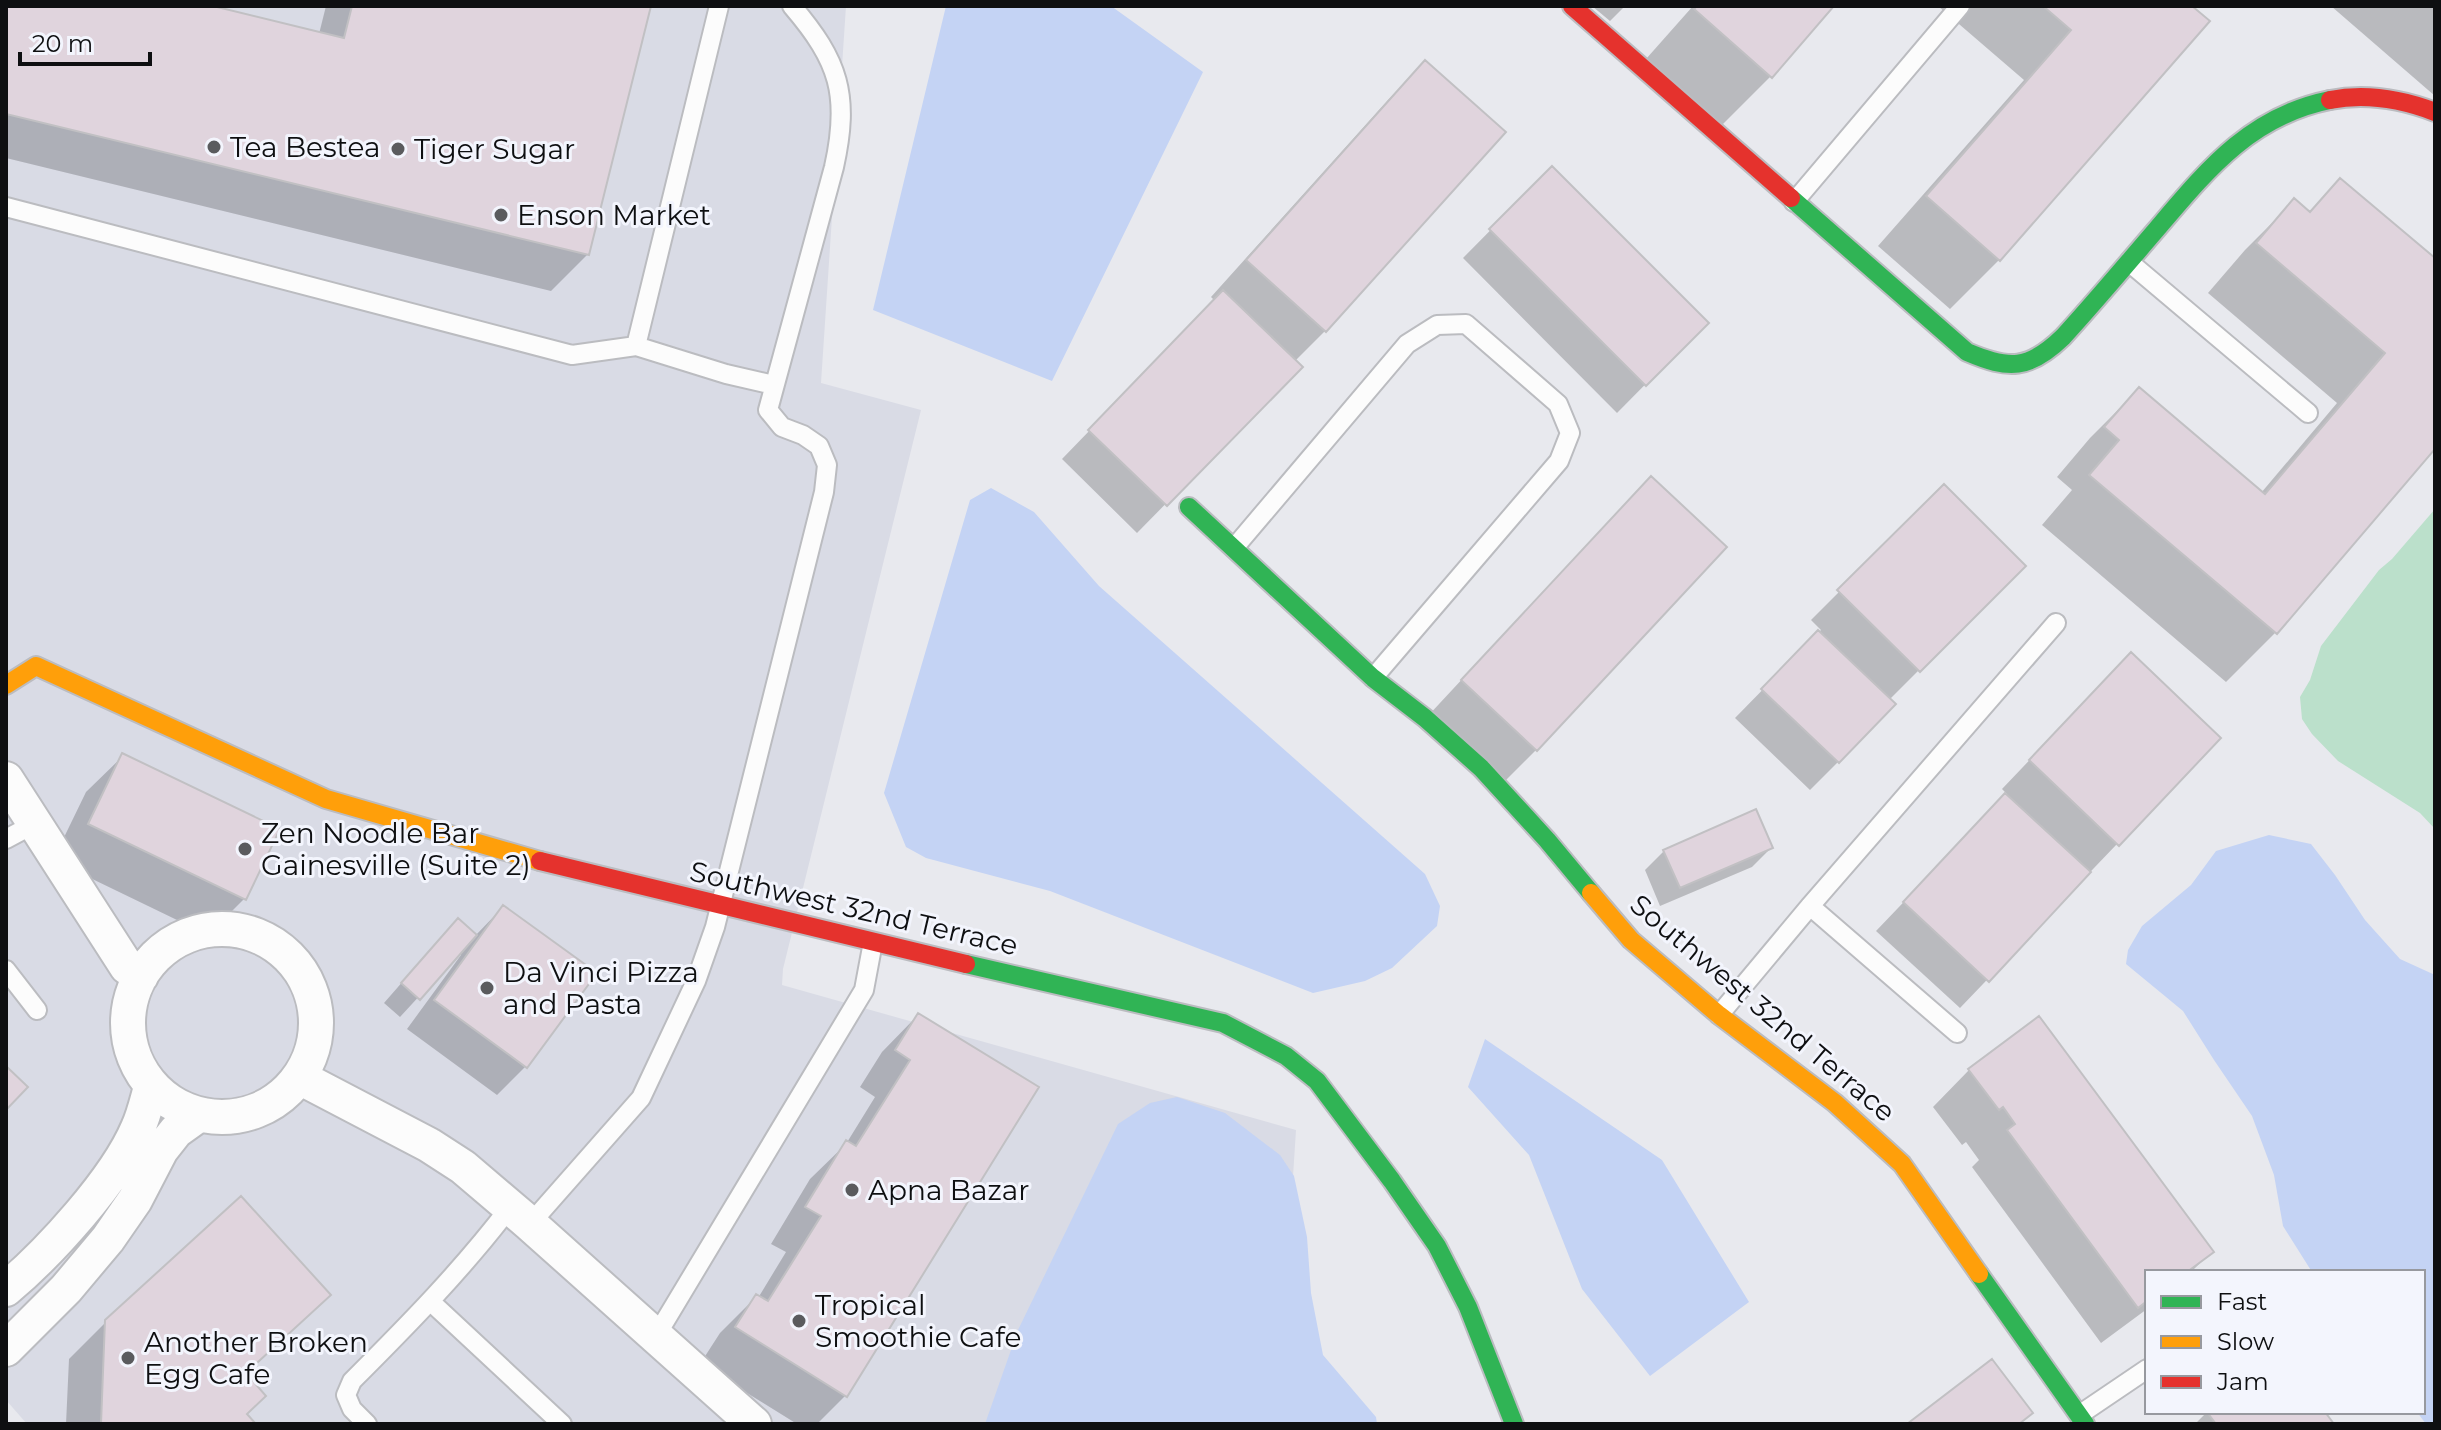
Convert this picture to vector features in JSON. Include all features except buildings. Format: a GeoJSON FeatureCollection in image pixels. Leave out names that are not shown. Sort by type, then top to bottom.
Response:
{"type":"FeatureCollection","features":[{"type":"Feature","properties":{"kind":"street"},"geometry":{"type":"LineString","coordinates":[[1572,6],[1967,352],[1996,364],[2026,363],[2051,348],[2129,262],[2202,174],[2242,136],[2280,114],[2317,102],[2361,96],[2394,98],[2435,112]]}},
{"type":"Feature","properties":{"kind":"street","name":"Southwest 32nd Terrace"},"geometry":{"type":"LineString","coordinates":[[1189,507],[1373,678],[1425,718],[1481,768],[1547,840],[1631,940],[1719,1015],[1835,1103],[1902,1164],[2082,1420]]}},
{"type":"Feature","properties":{"kind":"street","name":"Southwest 32nd Terrace"},"geometry":{"type":"LineString","coordinates":[[6,685],[36,666],[326,799],[538,861],[1223,1023],[1286,1056],[1317,1081],[1392,1181],[1437,1246],[1468,1307],[1514,1424]]}},
{"type":"Feature","properties":{"kind":"street"},"geometry":{"type":"LineString","coordinates":[[6,779],[20,831],[127,967],[141,976]]}},
{"type":"Feature","properties":{"kind":"street"},"geometry":{"type":"LineString","coordinates":[[210,929],[241,930],[270,941],[294,961],[310,988],[317,1018],[313,1049],[299,1077],[276,1101],[247,1115],[197,1116],[166,1101],[151,1087],[135,1064],[127,1037],[128,1008],[141,976],[154,956],[180,938],[210,929]]}},
{"type":"Feature","properties":{"kind":"street"},"geometry":{"type":"LineString","coordinates":[[299,1077],[429,1145],[463,1167],[754,1424]]}},
{"type":"Feature","properties":{"kind":"street"},"geometry":{"type":"LineString","coordinates":[[6,1289],[80,1213],[115,1169],[138,1128],[151,1087]]}},
{"type":"Feature","properties":{"kind":"street"},"geometry":{"type":"LineString","coordinates":[[6,1349],[66,1289],[108,1239],[135,1200],[161,1150],[176,1131],[197,1116]]}},
{"type":"Feature","properties":{"kind":"lane"},"geometry":{"type":"LineString","coordinates":[[636,346],[719,6]]}},
{"type":"Feature","properties":{"kind":"lane"},"geometry":{"type":"LineString","coordinates":[[367,1424],[352,1409],[346,1395],[352,1381],[472,1257],[520,1216],[641,1098],[696,981],[715,927],[824,492],[827,465],[819,446],[803,435],[782,427],[768,410],[834,167],[843,107],[832,64],[822,44],[792,6]]}},
{"type":"Feature","properties":{"kind":"lane"},"geometry":{"type":"LineString","coordinates":[[1794,202],[1960,6]]}},
{"type":"Feature","properties":{"kind":"lane"},"geometry":{"type":"LineString","coordinates":[[6,207],[572,355],[636,346],[726,374],[774,385]]}},
{"type":"Feature","properties":{"kind":"lane"},"geometry":{"type":"LineString","coordinates":[[2129,262],[2308,413]]}},
{"type":"Feature","properties":{"kind":"lane"},"geometry":{"type":"LineString","coordinates":[[1233,549],[1407,344],[1437,325],[1466,324],[1558,404],[1570,433],[1559,461],[1373,678]]}},
{"type":"Feature","properties":{"kind":"lane"},"geometry":{"type":"LineString","coordinates":[[1719,1015],[2056,623]]}},
{"type":"Feature","properties":{"kind":"lane"},"geometry":{"type":"LineString","coordinates":[[1810,906],[1957,1033]]}},
{"type":"Feature","properties":{"kind":"lane"},"geometry":{"type":"LineString","coordinates":[[656,1336],[864,990],[873,942]]}},
{"type":"Feature","properties":{"kind":"lane"},"geometry":{"type":"LineString","coordinates":[[6,970],[37,1010]]}},
{"type":"Feature","properties":{"kind":"lane"},"geometry":{"type":"LineString","coordinates":[[431,1302],[562,1424]]}},
{"type":"Feature","properties":{"kind":"lane"},"geometry":{"type":"LineString","coordinates":[[2082,1420],[2145,1371]]}},
{"type":"Feature","properties":{"kind":"shaded area"},"geometry":{"type":"Polygon","coordinates":[[[6,6],[846,6],[821,383],[921,410],[783,969],[782,985],[1296,1130],[1277,1424],[27,1424],[6,1400],[6,6]]]}},
{"type":"Feature","properties":{"kind":"green space"},"geometry":{"type":"Polygon","coordinates":[[[2435,509],[2435,829],[2420,813],[2338,761],[2302,719],[2300,697],[2310,680],[2321,646],[2379,570],[2435,509]]]}},
{"type":"Feature","properties":{"kind":"water"},"geometry":{"type":"Polygon","coordinates":[[[946,6],[1111,6],[1203,72],[1052,381],[873,310],[946,6]]]}},
{"type":"Feature","properties":{"kind":"water"},"geometry":{"type":"Polygon","coordinates":[[[991,488],[1034,512],[1099,586],[1425,874],[1440,906],[1437,926],[1392,968],[1365,981],[1313,993],[1050,891],[926,858],[906,847],[884,793],[970,500],[991,488]]]}},
{"type":"Feature","properties":{"kind":"water"},"geometry":{"type":"Polygon","coordinates":[[[2269,835],[2311,844],[2365,920],[2400,959],[2435,975],[2435,1424],[2426,1424],[2418,1414],[2425,1414],[2425,1270],[2311,1270],[2283,1226],[2274,1175],[2252,1116],[2183,1011],[2126,964],[2128,950],[2142,926],[2191,885],[2216,851],[2269,835]]]}},
{"type":"Feature","properties":{"kind":"water"},"geometry":{"type":"Polygon","coordinates":[[[1485,1039],[1662,1160],[1749,1302],[1650,1376],[1582,1289],[1529,1155],[1468,1087],[1485,1039]]]}},
{"type":"Feature","properties":{"kind":"water"},"geometry":{"type":"Polygon","coordinates":[[[1177,1097],[1225,1113],[1280,1155],[1294,1176],[1307,1237],[1311,1293],[1323,1355],[1376,1417],[1377,1424],[985,1424],[1018,1330],[1118,1124],[1150,1103],[1177,1097]]]}},
{"type":"Feature","properties":{"kind":"traffic: fast"},"geometry":{"type":"LineString","coordinates":[[1791,198],[1967,352],[1995,362],[2018,364],[2040,356],[2063,337],[2193,187],[2232,148],[2276,119],[2330,100]]}},
{"type":"Feature","properties":{"kind":"traffic: fast"},"geometry":{"type":"LineString","coordinates":[[1189,507],[1373,678],[1425,718],[1481,768],[1591,893]]}},
{"type":"Feature","properties":{"kind":"traffic: fast"},"geometry":{"type":"LineString","coordinates":[[966,964],[1223,1023],[1286,1056],[1317,1081],[1437,1246],[1468,1307],[1514,1424]]}},
{"type":"Feature","properties":{"kind":"traffic: fast"},"geometry":{"type":"LineString","coordinates":[[1979,1274],[2085,1424]]}},
{"type":"Feature","properties":{"kind":"traffic: slow"},"geometry":{"type":"LineString","coordinates":[[6,685],[36,666],[326,799],[540,861]]}},
{"type":"Feature","properties":{"kind":"traffic: slow"},"geometry":{"type":"LineString","coordinates":[[1591,893],[1631,940],[1719,1015],[1835,1103],[1902,1164],[1979,1274]]}},
{"type":"Feature","properties":{"kind":"traffic: jam"},"geometry":{"type":"LineString","coordinates":[[1572,6],[1791,198]]}},
{"type":"Feature","properties":{"kind":"traffic: jam"},"geometry":{"type":"LineString","coordinates":[[2330,100],[2383,98],[2435,112]]}},
{"type":"Feature","properties":{"kind":"traffic: jam"},"geometry":{"type":"LineString","coordinates":[[540,861],[966,964]]}},
{"type":"Feature","properties":{"kind":"place","name":"Tea Bestea"},"geometry":{"type":"Point","coordinates":[214,147]}},
{"type":"Feature","properties":{"kind":"place","name":"Tiger Sugar"},"geometry":{"type":"Point","coordinates":[398,149]}},
{"type":"Feature","properties":{"kind":"place","name":"Enson Market"},"geometry":{"type":"Point","coordinates":[501,215]}},
{"type":"Feature","properties":{"kind":"place","name":"Zen Noodle Bar Gainesville (Suite 2)"},"geometry":{"type":"Point","coordinates":[245,849]}},
{"type":"Feature","properties":{"kind":"place","name":"Da Vinci Pizza and Pasta"},"geometry":{"type":"Point","coordinates":[487,988]}},
{"type":"Feature","properties":{"kind":"place","name":"Apna Bazar"},"geometry":{"type":"Point","coordinates":[852,1190]}},
{"type":"Feature","properties":{"kind":"place","name":"Tropical Smoothie Cafe"},"geometry":{"type":"Point","coordinates":[799,1321]}},
{"type":"Feature","properties":{"kind":"place","name":"Another Broken Egg Cafe"},"geometry":{"type":"Point","coordinates":[128,1358]}}]}
